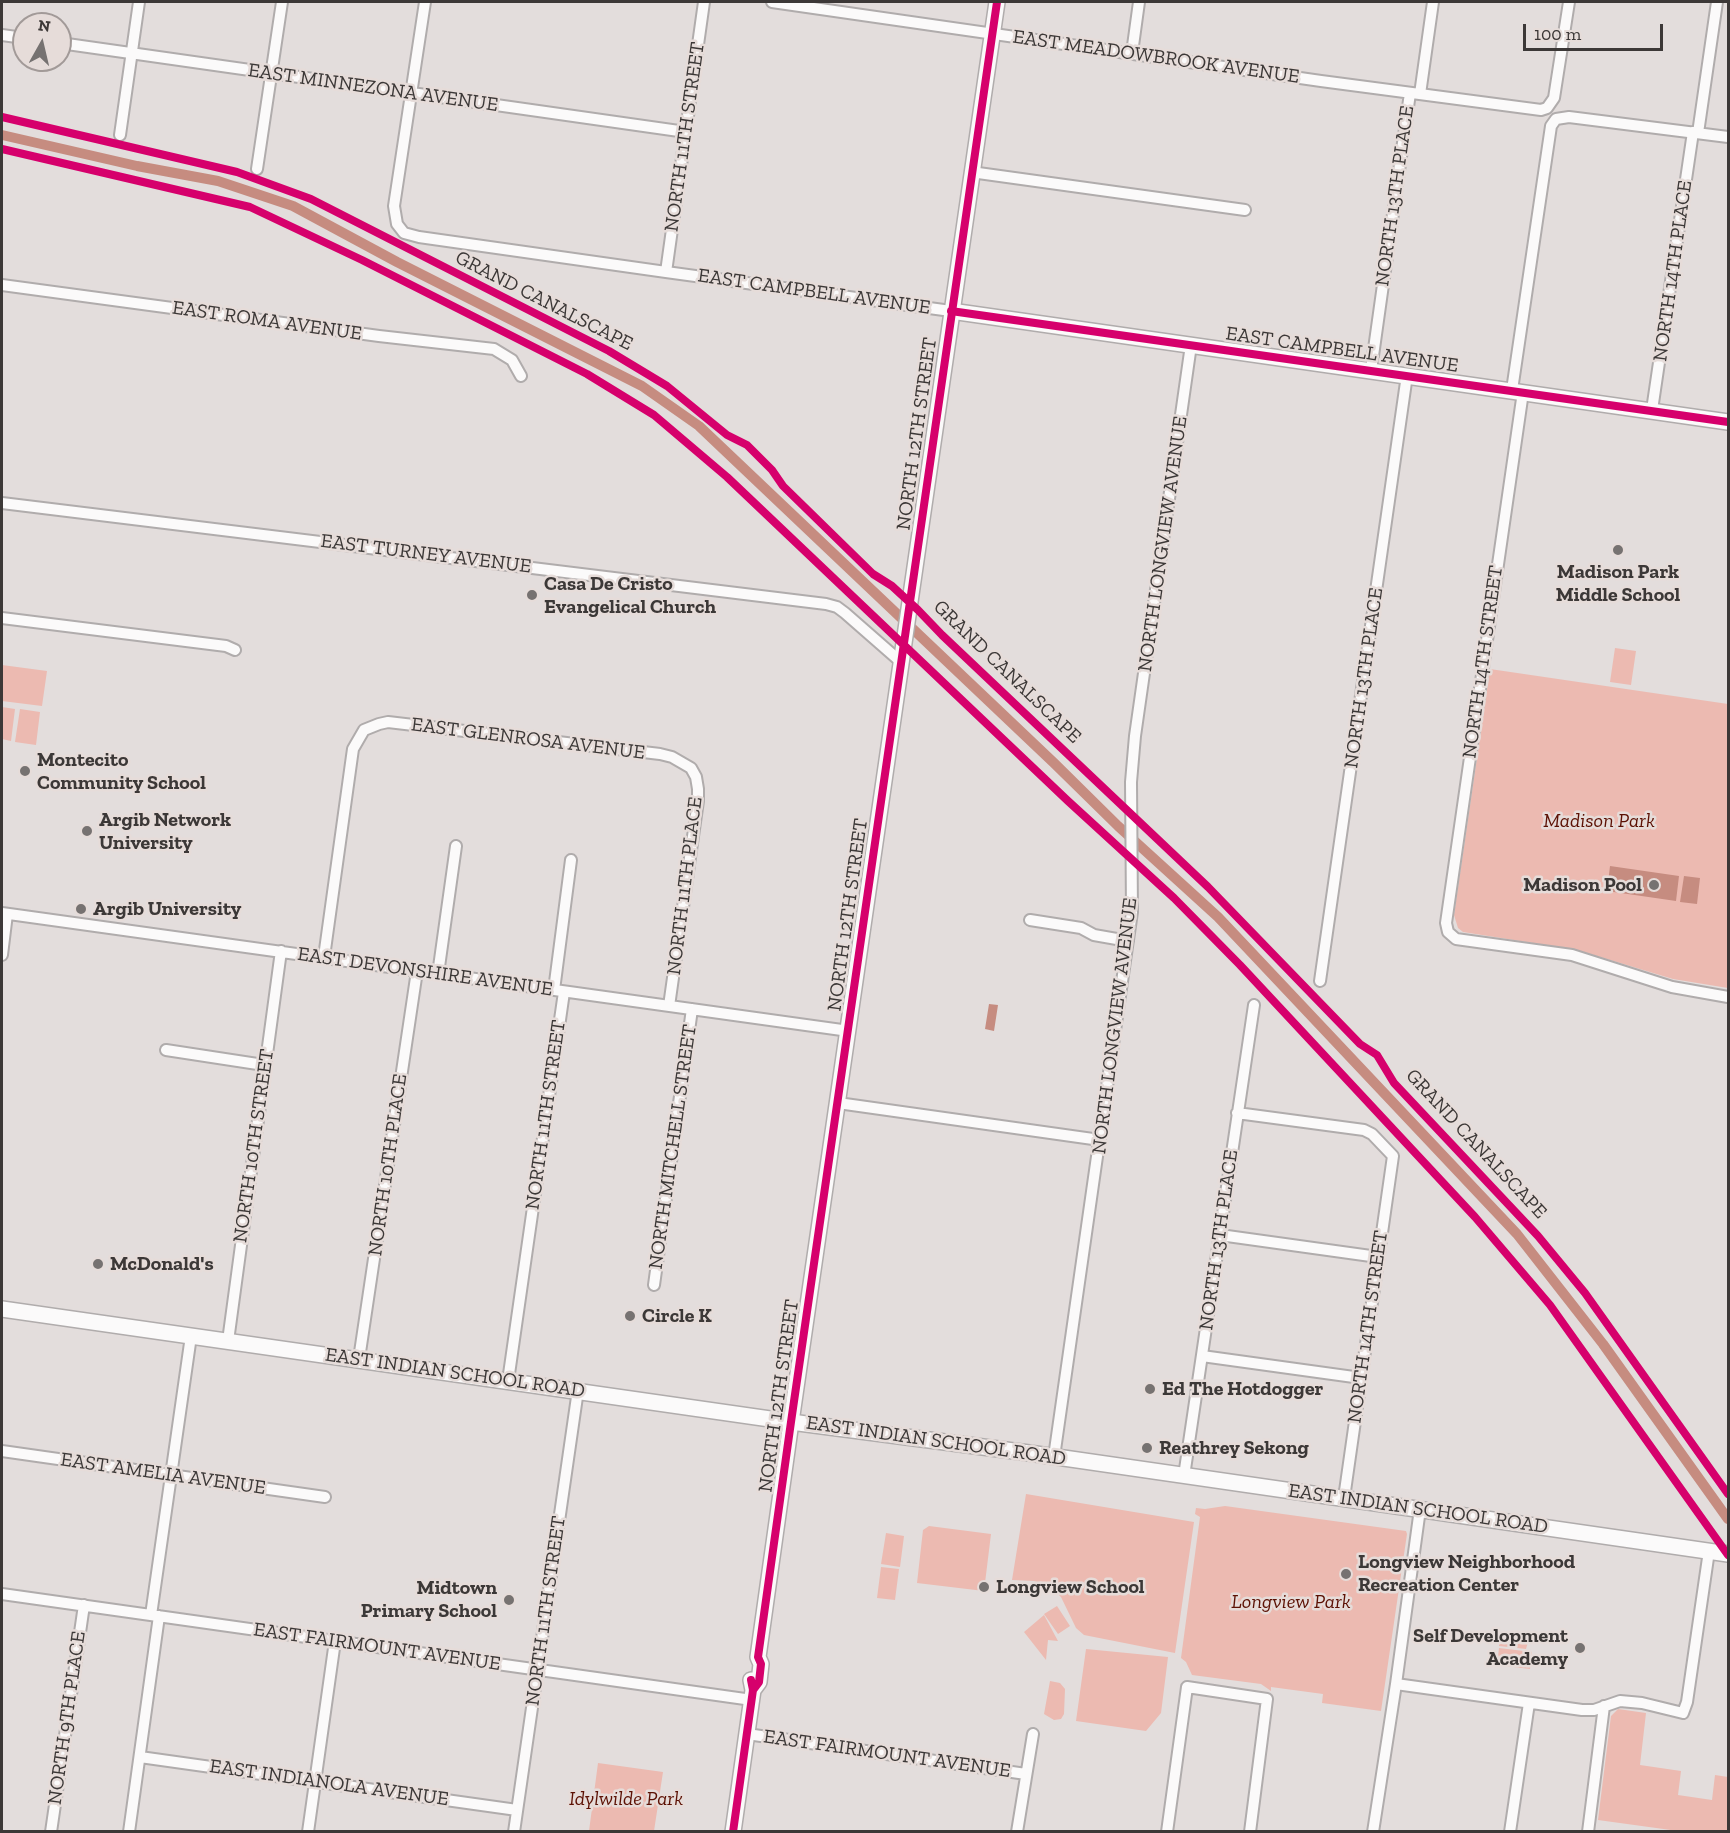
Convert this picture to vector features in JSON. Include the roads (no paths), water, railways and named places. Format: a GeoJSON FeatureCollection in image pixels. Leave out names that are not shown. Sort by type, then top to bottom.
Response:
{"type":"FeatureCollection","features":[{"type":"Feature","properties":{"kind":"street"},"geometry":{"type":"LineString","coordinates":[[120,135],[139,2]]}},
{"type":"Feature","properties":{"kind":"street"},"geometry":{"type":"LineString","coordinates":[[257,170],[282,2]]}},
{"type":"Feature","properties":{"kind":"street"},"geometry":{"type":"LineString","coordinates":[[412,93],[425,2]]}},
{"type":"Feature","properties":{"kind":"street","name":"NORTH 11TH STREET"},"geometry":{"type":"LineString","coordinates":[[666,272],[704,2]]}},
{"type":"Feature","properties":{"kind":"street","name":"EAST MEADOWBROOK AVENUE"},"geometry":{"type":"LineString","coordinates":[[772,2],[853,7],[992,33],[1132,54],[1541,110],[1547,108],[1554,98],[1569,2]]}},
{"type":"Feature","properties":{"kind":"street","name":"NORTH 12TH STREET"},"geometry":{"type":"LineString","coordinates":[[733,1832],[752,1695],[750,1677],[752,1663],[758,1657],[997,2]]}},
{"type":"Feature","properties":{"kind":"street"},"geometry":{"type":"LineString","coordinates":[[1132,54],[1139,2]]}},
{"type":"Feature","properties":{"kind":"street","name":"NORTH 13TH PLACE"},"geometry":{"type":"LineString","coordinates":[[1371,370],[1415,93],[1433,2]]}},
{"type":"Feature","properties":{"kind":"street","name":"NORTH 14TH PLACE"},"geometry":{"type":"LineString","coordinates":[[1652,410],[1718,2]]}},
{"type":"Feature","properties":{"kind":"street","name":"EAST MINNEZONA AVENUE"},"geometry":{"type":"LineString","coordinates":[[72,46],[686,132]]}},
{"type":"Feature","properties":{"kind":"street","name":"EAST CAMPBELL AVENUE"},"geometry":{"type":"LineString","coordinates":[[412,93],[394,206],[395,220],[400,229],[410,235],[1728,422]]}},
{"type":"Feature","properties":{"kind":"street","name":"NORTH 14TH STREET"},"geometry":{"type":"LineString","coordinates":[[1696,132],[1569,117],[1556,119],[1551,126],[1446,923],[1448,932],[1456,939],[1572,955],[1672,987],[1728,997]]}},
{"type":"Feature","properties":{"kind":"street"},"geometry":{"type":"LineString","coordinates":[[1696,132],[1728,137]]}},
{"type":"Feature","properties":{"kind":"street"},"geometry":{"type":"LineString","coordinates":[[971,171],[1245,210]]}},
{"type":"Feature","properties":{"kind":"street","name":"EAST ROMA AVENUE"},"geometry":{"type":"LineString","coordinates":[[2,285],[379,336],[494,349],[512,360],[521,376]]}},
{"type":"Feature","properties":{"kind":"street","name":"NORTH LONGVIEW AVENUE"},"geometry":{"type":"LineString","coordinates":[[1054,1457],[1132,912],[1131,782],[1135,736],[1191,345]]}},
{"type":"Feature","properties":{"kind":"street","name":"NORTH 13TH PLACE"},"geometry":{"type":"LineString","coordinates":[[1320,981],[1407,375]]}},
{"type":"Feature","properties":{"kind":"street","name":"EAST TURNEY AVENUE"},"geometry":{"type":"LineString","coordinates":[[2,503],[826,604],[837,607],[845,613],[901,662]]}},
{"type":"Feature","properties":{"kind":"street"},"geometry":{"type":"LineString","coordinates":[[2,618],[226,646],[235,650]]}},
{"type":"Feature","properties":{"kind":"street","name":"EAST GLENROSA AVENUE"},"geometry":{"type":"LineString","coordinates":[[324,957],[352,756],[364,730],[388,722],[612,748],[672,757],[691,768]]}},
{"type":"Feature","properties":{"kind":"street","name":"NORTH 11TH PLACE"},"geometry":{"type":"LineString","coordinates":[[669,1006],[698,801],[696,777],[691,768]]}},
{"type":"Feature","properties":{"kind":"street"},"geometry":{"type":"LineString","coordinates":[[438,974],[456,846]]}},
{"type":"Feature","properties":{"kind":"street","name":"NORTH 11TH STREET"},"geometry":{"type":"LineString","coordinates":[[508,1381],[559,991],[571,860]]}},
{"type":"Feature","properties":{"kind":"street"},"geometry":{"type":"LineString","coordinates":[[2,955],[4,914]]}},
{"type":"Feature","properties":{"kind":"street","name":"EAST DEVONSHIRE AVENUE"},"geometry":{"type":"LineString","coordinates":[[4,914],[849,1031]]}},
{"type":"Feature","properties":{"kind":"street"},"geometry":{"type":"LineString","coordinates":[[1030,921],[1081,928],[1094,934],[1128,941]]}},
{"type":"Feature","properties":{"kind":"street","name":"NORTH 10TH STREET"},"geometry":{"type":"LineString","coordinates":[[228,1341],[281,951]]}},
{"type":"Feature","properties":{"kind":"street","name":"NORTH 10TH PLACE"},"geometry":{"type":"LineString","coordinates":[[359,1359],[417,971]]}},
{"type":"Feature","properties":{"kind":"street","name":"NORTH 13TH PLACE"},"geometry":{"type":"LineString","coordinates":[[1184,1476],[1254,1005]]}},
{"type":"Feature","properties":{"kind":"street","name":"NORTH MITCHELL STREET"},"geometry":{"type":"LineString","coordinates":[[654,1285],[692,1009]]}},
{"type":"Feature","properties":{"kind":"street"},"geometry":{"type":"LineString","coordinates":[[166,1050],[264,1065]]}},
{"type":"Feature","properties":{"kind":"street"},"geometry":{"type":"LineString","coordinates":[[838,1103],[1100,1140]]}},
{"type":"Feature","properties":{"kind":"street","name":"NORTH 14TH STREET"},"geometry":{"type":"LineString","coordinates":[[1237,1113],[1364,1130],[1372,1134],[1393,1156],[1344,1498]]}},
{"type":"Feature","properties":{"kind":"street"},"geometry":{"type":"LineString","coordinates":[[1220,1235],[1377,1257]]}},
{"type":"Feature","properties":{"kind":"street","name":"EAST INDIAN SCHOOL ROAD"},"geometry":{"type":"LineString","coordinates":[[2,1309],[1728,1554]]}},
{"type":"Feature","properties":{"kind":"street"},"geometry":{"type":"LineString","coordinates":[[129,1832],[140,1757],[170,1475],[191,1336]]}},
{"type":"Feature","properties":{"kind":"street"},"geometry":{"type":"LineString","coordinates":[[1202,1356],[1361,1378]]}},
{"type":"Feature","properties":{"kind":"street","name":"NORTH 11TH STREET"},"geometry":{"type":"LineString","coordinates":[[514,1832],[578,1390]]}},
{"type":"Feature","properties":{"kind":"street","name":"EAST AMELIA AVENUE"},"geometry":{"type":"LineString","coordinates":[[2,1451],[325,1497]]}},
{"type":"Feature","properties":{"kind":"street"},"geometry":{"type":"LineString","coordinates":[[1373,1832],[1420,1509]]}},
{"type":"Feature","properties":{"kind":"street"},"geometry":{"type":"LineString","coordinates":[[1396,1684],[1582,1710],[1594,1710],[1620,1701],[1642,1703],[1683,1713],[1687,1702],[1709,1551]]}},
{"type":"Feature","properties":{"kind":"street","name":"EAST FAIRMOUNT AVENUE"},"geometry":{"type":"LineString","coordinates":[[2,1594],[539,1669],[752,1695]]}},
{"type":"Feature","properties":{"kind":"street","name":"NORTH 9TH PLACE"},"geometry":{"type":"LineString","coordinates":[[51,1832],[84,1605]]}},
{"type":"Feature","properties":{"kind":"street"},"geometry":{"type":"LineString","coordinates":[[308,1832],[335,1641]]}},
{"type":"Feature","properties":{"kind":"street"},"geometry":{"type":"LineString","coordinates":[[1167,1832],[1187,1687],[1268,1699],[1250,1832]]}},
{"type":"Feature","properties":{"kind":"street"},"geometry":{"type":"LineString","coordinates":[[1510,1832],[1529,1703]]}},
{"type":"Feature","properties":{"kind":"street"},"geometry":{"type":"LineString","coordinates":[[1588,1832],[1604,1706]]}},
{"type":"Feature","properties":{"kind":"street","name":"EAST FAIRMOUNT AVENUE"},"geometry":{"type":"LineString","coordinates":[[747,1734],[1026,1774]]}},
{"type":"Feature","properties":{"kind":"street"},"geometry":{"type":"LineString","coordinates":[[1017,1832],[1033,1734]]}},
{"type":"Feature","properties":{"kind":"street","name":"EAST INDIANOLA AVENUE"},"geometry":{"type":"LineString","coordinates":[[140,1757],[518,1810]]}},
{"type":"Feature","properties":{"kind":"waterway"},"geometry":{"type":"LineString","coordinates":[[2,135],[137,166],[218,181],[293,206],[397,262],[642,386],[699,426],[1118,826],[1218,917],[1517,1234],[1603,1344],[1728,1519]]}},
{"type":"Feature","properties":{"kind":"place","name":"Madison Park Middle School"},"geometry":{"type":"Point","coordinates":[1618,550]}},
{"type":"Feature","properties":{"kind":"place","name":"Casa De Cristo Evangelical Church"},"geometry":{"type":"Point","coordinates":[532,595]}},
{"type":"Feature","properties":{"kind":"place","name":"Montecito Community School"},"geometry":{"type":"Point","coordinates":[25,771]}},
{"type":"Feature","properties":{"kind":"place","name":"Argib Network University"},"geometry":{"type":"Point","coordinates":[87,831]}},
{"type":"Feature","properties":{"kind":"place","name":"Madison Pool"},"geometry":{"type":"Point","coordinates":[1654,885]}},
{"type":"Feature","properties":{"kind":"place","name":"Argib University"},"geometry":{"type":"Point","coordinates":[81,909]}},
{"type":"Feature","properties":{"kind":"place","name":"McDonald's"},"geometry":{"type":"Point","coordinates":[98,1264]}},
{"type":"Feature","properties":{"kind":"place","name":"Circle K"},"geometry":{"type":"Point","coordinates":[630,1316]}},
{"type":"Feature","properties":{"kind":"place","name":"Ed The Hotdogger"},"geometry":{"type":"Point","coordinates":[1150,1389]}},
{"type":"Feature","properties":{"kind":"place","name":"Reathrey Sekong"},"geometry":{"type":"Point","coordinates":[1147,1448]}},
{"type":"Feature","properties":{"kind":"place","name":"Longview Neighborhood Recreation Center"},"geometry":{"type":"Point","coordinates":[1346,1574]}},
{"type":"Feature","properties":{"kind":"place","name":"Longview School"},"geometry":{"type":"Point","coordinates":[984,1587]}},
{"type":"Feature","properties":{"kind":"place","name":"Midtown Primary School"},"geometry":{"type":"Point","coordinates":[509,1600]}},
{"type":"Feature","properties":{"kind":"place","name":"Self Development Academy"},"geometry":{"type":"Point","coordinates":[1580,1648]}},
{"type":"Feature","properties":{"kind":"park label","name":"Madison Park"},"geometry":{"type":"Point","coordinates":[1599,821]}},
{"type":"Feature","properties":{"kind":"park label","name":"Longview Park"},"geometry":{"type":"Point","coordinates":[1291,1602]}},
{"type":"Feature","properties":{"kind":"park label","name":"Idylwilde Park"},"geometry":{"type":"Point","coordinates":[626,1799]}}]}
